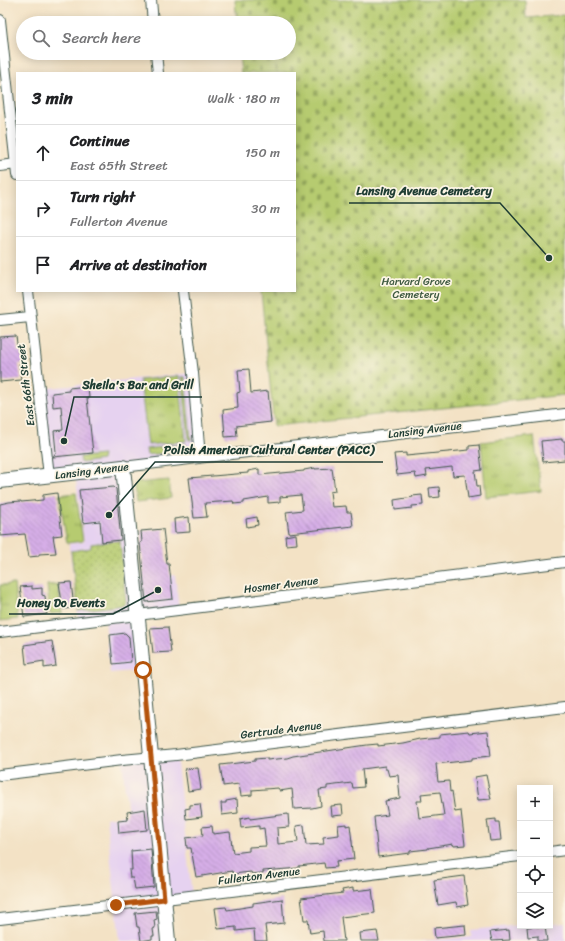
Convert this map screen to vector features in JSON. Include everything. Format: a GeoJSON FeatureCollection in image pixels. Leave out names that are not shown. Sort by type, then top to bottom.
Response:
{"type":"FeatureCollection","features":[{"type":"Feature","properties":{"kind":"street"},"geometry":{"type":"LineString","coordinates":[[151,0],[152,16]]}},
{"type":"Feature","properties":{"kind":"street"},"geometry":{"type":"LineString","coordinates":[[0,20],[16,164],[0,166]]}},
{"type":"Feature","properties":{"kind":"street"},"geometry":{"type":"LineString","coordinates":[[157,60],[158,72]]}},
{"type":"Feature","properties":{"kind":"street","name":"East 66th Street"},"geometry":{"type":"LineString","coordinates":[[28,292],[49,476]]}},
{"type":"Feature","properties":{"kind":"street"},"geometry":{"type":"LineString","coordinates":[[183,292],[193,373],[200,458]]}},
{"type":"Feature","properties":{"kind":"street"},"geometry":{"type":"LineString","coordinates":[[0,320],[30,317]]}},
{"type":"Feature","properties":{"kind":"street","name":"Lansing Avenue"},"geometry":{"type":"LineString","coordinates":[[0,481],[565,414]]}},
{"type":"Feature","properties":{"kind":"street"},"geometry":{"type":"LineString","coordinates":[[122,467],[168,941]]}},
{"type":"Feature","properties":{"kind":"street","name":"Hosmer Avenue"},"geometry":{"type":"LineString","coordinates":[[0,632],[565,562]]}},
{"type":"Feature","properties":{"kind":"street","name":"Gertrude Avenue"},"geometry":{"type":"LineString","coordinates":[[0,775],[565,708]]}},
{"type":"Feature","properties":{"kind":"street"},"geometry":{"type":"LineString","coordinates":[[553,852],[565,850]]}},
{"type":"Feature","properties":{"kind":"street","name":"Fullerton Avenue"},"geometry":{"type":"LineString","coordinates":[[0,919],[517,856]]}},
{"type":"Feature","properties":{"kind":"shaded area"},"geometry":{"type":"Polygon","coordinates":[[[193,373],[200,458],[123,467],[134,579],[175,575],[179,610],[137,615],[143,670],[110,673],[105,619],[79,622],[69,544],[84,542],[75,473],[49,476],[39,389],[193,373]]]}},
{"type":"Feature","properties":{"kind":"shaded area"},"geometry":{"type":"Polygon","coordinates":[[[176,755],[192,896],[164,899],[168,941],[120,941],[106,818],[128,815],[122,760],[176,755]]]}},
{"type":"Feature","properties":{"kind":"shaded area"},"geometry":{"type":"Polygon","coordinates":[[[565,923],[565,941],[418,941],[471,937],[471,930],[517,925],[517,929],[553,929],[553,924],[565,923]]]}},
{"type":"Feature","properties":{"kind":"green space","name":"Harvard Grove Cemetery"},"geometry":{"type":"Polygon","coordinates":[[[235,0],[525,0],[526,18],[565,15],[565,395],[274,426],[261,292],[296,292],[296,72],[241,72],[240,60],[296,60],[296,16],[236,16],[235,0]]]}},
{"type":"Feature","properties":{"kind":"green space"},"geometry":{"type":"Polygon","coordinates":[[[179,376],[186,441],[148,445],[140,380],[179,376]]]}},
{"type":"Feature","properties":{"kind":"green space"},"geometry":{"type":"Polygon","coordinates":[[[182,377],[185,377],[191,440],[189,440],[182,377]]]}},
{"type":"Feature","properties":{"kind":"green space"},"geometry":{"type":"Polygon","coordinates":[[[534,436],[541,491],[486,497],[481,442],[534,436]]]}},
{"type":"Feature","properties":{"kind":"green space"},"geometry":{"type":"Polygon","coordinates":[[[186,444],[186,451],[147,455],[146,449],[186,444]]]}},
{"type":"Feature","properties":{"kind":"green space"},"geometry":{"type":"Polygon","coordinates":[[[103,455],[102,460],[81,463],[80,457],[103,455]]]}},
{"type":"Feature","properties":{"kind":"green space"},"geometry":{"type":"Polygon","coordinates":[[[169,480],[171,498],[136,502],[134,487],[136,483],[169,480]]]}},
{"type":"Feature","properties":{"kind":"green space"},"geometry":{"type":"Polygon","coordinates":[[[76,493],[83,541],[67,543],[59,495],[76,493]]]}},
{"type":"Feature","properties":{"kind":"green space"},"geometry":{"type":"Polygon","coordinates":[[[120,540],[126,602],[124,605],[78,611],[71,551],[91,548],[91,544],[120,540]]]}},
{"type":"Feature","properties":{"kind":"green space"},"geometry":{"type":"Polygon","coordinates":[[[14,584],[18,619],[0,621],[0,585],[14,584]]]}},
{"type":"Feature","properties":{"kind":"green space"},"geometry":{"type":"Polygon","coordinates":[[[58,584],[62,613],[50,614],[47,585],[58,584]]]}},
{"type":"Feature","properties":{"kind":"building"},"geometry":{"type":"Polygon","coordinates":[[[16,336],[18,352],[23,351],[24,363],[19,364],[21,380],[0,382],[0,337],[16,336]]]}},
{"type":"Feature","properties":{"kind":"building"},"geometry":{"type":"Polygon","coordinates":[[[249,369],[251,393],[268,391],[271,422],[236,426],[237,436],[225,437],[223,410],[238,408],[237,393],[240,392],[238,370],[249,369]]]}},
{"type":"Feature","properties":{"kind":"building"},"geometry":{"type":"Polygon","coordinates":[[[88,386],[89,398],[87,398],[93,453],[53,457],[56,452],[54,431],[63,430],[61,406],[53,407],[52,393],[69,391],[69,388],[88,386]]]}},
{"type":"Feature","properties":{"kind":"building"},"geometry":{"type":"Polygon","coordinates":[[[562,439],[562,441],[565,441],[565,460],[543,462],[541,441],[562,439]]]}},
{"type":"Feature","properties":{"kind":"building"},"geometry":{"type":"Polygon","coordinates":[[[479,445],[482,470],[475,471],[480,496],[468,498],[465,475],[453,476],[452,467],[426,470],[427,476],[416,478],[415,473],[397,475],[394,454],[406,453],[406,456],[469,450],[469,446],[479,445]]]}},
{"type":"Feature","properties":{"kind":"building"},"geometry":{"type":"Polygon","coordinates":[[[315,468],[332,468],[335,491],[330,492],[332,507],[346,506],[347,512],[351,512],[353,526],[289,533],[286,512],[303,510],[301,495],[280,497],[280,502],[268,503],[268,497],[234,504],[233,501],[205,503],[207,517],[194,518],[189,478],[248,473],[248,471],[259,469],[259,475],[304,471],[315,468]]]}},
{"type":"Feature","properties":{"kind":"building"},"geometry":{"type":"Polygon","coordinates":[[[114,487],[116,489],[121,540],[102,542],[100,521],[83,523],[79,490],[114,487]]]}},
{"type":"Feature","properties":{"kind":"building"},"geometry":{"type":"Polygon","coordinates":[[[439,487],[440,497],[430,498],[429,488],[439,487]]]}},
{"type":"Feature","properties":{"kind":"building"},"geometry":{"type":"Polygon","coordinates":[[[57,493],[62,535],[53,536],[56,553],[39,554],[39,556],[29,557],[25,534],[0,536],[0,504],[43,500],[43,495],[57,493]]]}},
{"type":"Feature","properties":{"kind":"building"},"geometry":{"type":"Polygon","coordinates":[[[422,495],[423,505],[395,510],[394,500],[422,495]]]}},
{"type":"Feature","properties":{"kind":"building"},"geometry":{"type":"Polygon","coordinates":[[[189,517],[190,532],[175,533],[174,519],[189,517]]]}},
{"type":"Feature","properties":{"kind":"building"},"geometry":{"type":"Polygon","coordinates":[[[257,517],[258,525],[247,527],[246,519],[257,517]]]}},
{"type":"Feature","properties":{"kind":"building"},"geometry":{"type":"Polygon","coordinates":[[[163,529],[173,599],[146,602],[140,543],[142,542],[141,531],[163,529]]]}},
{"type":"Feature","properties":{"kind":"building"},"geometry":{"type":"Polygon","coordinates":[[[296,534],[297,544],[286,545],[285,536],[296,534]]]}},
{"type":"Feature","properties":{"kind":"building"},"geometry":{"type":"Polygon","coordinates":[[[71,582],[74,608],[63,609],[59,583],[71,582]]]}},
{"type":"Feature","properties":{"kind":"building"},"geometry":{"type":"Polygon","coordinates":[[[32,586],[32,589],[42,588],[42,595],[45,596],[47,614],[24,617],[20,587],[32,586]]]}},
{"type":"Feature","properties":{"kind":"building"},"geometry":{"type":"Polygon","coordinates":[[[168,627],[171,652],[153,653],[150,628],[168,627]]]}},
{"type":"Feature","properties":{"kind":"building"},"geometry":{"type":"Polygon","coordinates":[[[125,633],[129,637],[131,662],[113,664],[110,635],[125,633]]]}},
{"type":"Feature","properties":{"kind":"building"},"geometry":{"type":"Polygon","coordinates":[[[52,641],[56,666],[44,668],[44,661],[26,664],[24,645],[52,641]]]}},
{"type":"Feature","properties":{"kind":"building"},"geometry":{"type":"Polygon","coordinates":[[[488,731],[491,756],[472,758],[472,760],[436,764],[438,782],[449,781],[455,812],[461,811],[465,845],[454,846],[453,844],[410,851],[410,853],[378,857],[374,817],[388,815],[385,801],[400,798],[398,775],[389,776],[385,766],[362,769],[364,787],[353,788],[352,783],[327,786],[327,789],[319,790],[321,806],[312,808],[294,809],[292,789],[280,791],[278,788],[252,790],[252,795],[241,796],[239,784],[223,786],[220,765],[255,761],[255,759],[267,758],[267,760],[287,758],[367,745],[378,744],[378,746],[403,743],[420,739],[440,737],[440,734],[488,731]],[[440,792],[421,794],[422,801],[417,801],[419,818],[444,815],[440,792]]]}},
{"type":"Feature","properties":{"kind":"building"},"geometry":{"type":"Polygon","coordinates":[[[198,768],[201,789],[188,791],[185,769],[198,768]]]}},
{"type":"Feature","properties":{"kind":"building"},"geometry":{"type":"Polygon","coordinates":[[[486,775],[491,799],[478,800],[475,777],[486,775]]]}},
{"type":"Feature","properties":{"kind":"building"},"geometry":{"type":"Polygon","coordinates":[[[237,799],[238,813],[222,815],[221,803],[226,803],[226,801],[237,799]]]}},
{"type":"Feature","properties":{"kind":"building"},"geometry":{"type":"Polygon","coordinates":[[[200,804],[202,817],[186,819],[185,809],[190,808],[190,805],[200,804]]]}},
{"type":"Feature","properties":{"kind":"building"},"geometry":{"type":"Polygon","coordinates":[[[342,805],[343,815],[332,816],[331,806],[342,805]]]}},
{"type":"Feature","properties":{"kind":"building"},"geometry":{"type":"Polygon","coordinates":[[[145,809],[147,830],[119,833],[118,821],[128,820],[127,812],[145,809]]]}},
{"type":"Feature","properties":{"kind":"building"},"geometry":{"type":"Polygon","coordinates":[[[288,814],[289,827],[277,828],[278,844],[298,842],[296,826],[304,825],[306,845],[324,844],[323,837],[339,835],[338,825],[346,824],[346,826],[350,825],[354,859],[336,861],[337,867],[325,868],[324,863],[299,866],[299,868],[263,871],[263,873],[252,874],[251,872],[233,874],[232,871],[196,877],[191,848],[187,848],[186,838],[203,836],[202,827],[212,826],[213,834],[230,832],[233,853],[249,851],[249,847],[266,846],[264,828],[259,829],[259,826],[241,828],[240,819],[288,814]]]}},
{"type":"Feature","properties":{"kind":"building"},"geometry":{"type":"Polygon","coordinates":[[[496,819],[496,822],[499,822],[501,840],[490,841],[487,820],[496,819]]]}},
{"type":"Feature","properties":{"kind":"building"},"geometry":{"type":"Polygon","coordinates":[[[151,849],[154,887],[135,889],[133,878],[130,878],[129,870],[132,870],[131,851],[151,849]]]}},
{"type":"Feature","properties":{"kind":"building"},"geometry":{"type":"Polygon","coordinates":[[[464,876],[468,905],[457,907],[456,902],[438,905],[434,880],[464,876]]]}},
{"type":"Feature","properties":{"kind":"building"},"geometry":{"type":"Polygon","coordinates":[[[353,888],[353,891],[372,889],[375,913],[341,917],[344,941],[324,941],[323,931],[310,933],[308,920],[304,920],[301,898],[343,893],[342,890],[353,888]]]}},
{"type":"Feature","properties":{"kind":"building"},"geometry":{"type":"Polygon","coordinates":[[[282,899],[284,923],[265,925],[267,941],[255,941],[254,929],[236,931],[236,927],[218,929],[215,908],[226,907],[227,910],[253,906],[253,903],[282,899]]]}},
{"type":"Feature","properties":{"kind":"building"},"geometry":{"type":"Polygon","coordinates":[[[156,911],[157,919],[154,920],[154,936],[152,936],[152,939],[141,941],[135,913],[156,911]]]}},
{"type":"Feature","properties":{"kind":"building"},"geometry":{"type":"Polygon","coordinates":[[[465,925],[466,935],[435,938],[434,928],[465,925]]]}},
{"type":"Feature","properties":{"kind":"building"},"geometry":{"type":"Polygon","coordinates":[[[527,929],[545,929],[547,941],[538,941],[538,936],[528,937],[527,929]]]}},
{"type":"Feature","properties":{"kind":"building"},"geometry":{"type":"Polygon","coordinates":[[[509,930],[510,940],[492,941],[490,932],[509,930]]]}},
{"type":"Feature","properties":{"kind":"building"},"geometry":{"type":"Polygon","coordinates":[[[377,931],[379,941],[361,941],[360,933],[377,931]]]}},
{"type":"Feature","properties":{"kind":"place","name":"Lansing Avenue Cemetery"},"geometry":{"type":"Point","coordinates":[549,258]}},
{"type":"Feature","properties":{"kind":"place","name":"Sheila's Bar and Grill"},"geometry":{"type":"Point","coordinates":[64,441]}},
{"type":"Feature","properties":{"kind":"place","name":"Polish American Cultural Center (PACC)"},"geometry":{"type":"Point","coordinates":[109,515]}},
{"type":"Feature","properties":{"kind":"place","name":"Honey Do Events"},"geometry":{"type":"Point","coordinates":[158,590]}},
{"type":"Feature","properties":{"kind":"route"},"geometry":{"type":"LineString","coordinates":[[116,905],[164,899],[143,670]]}}]}
